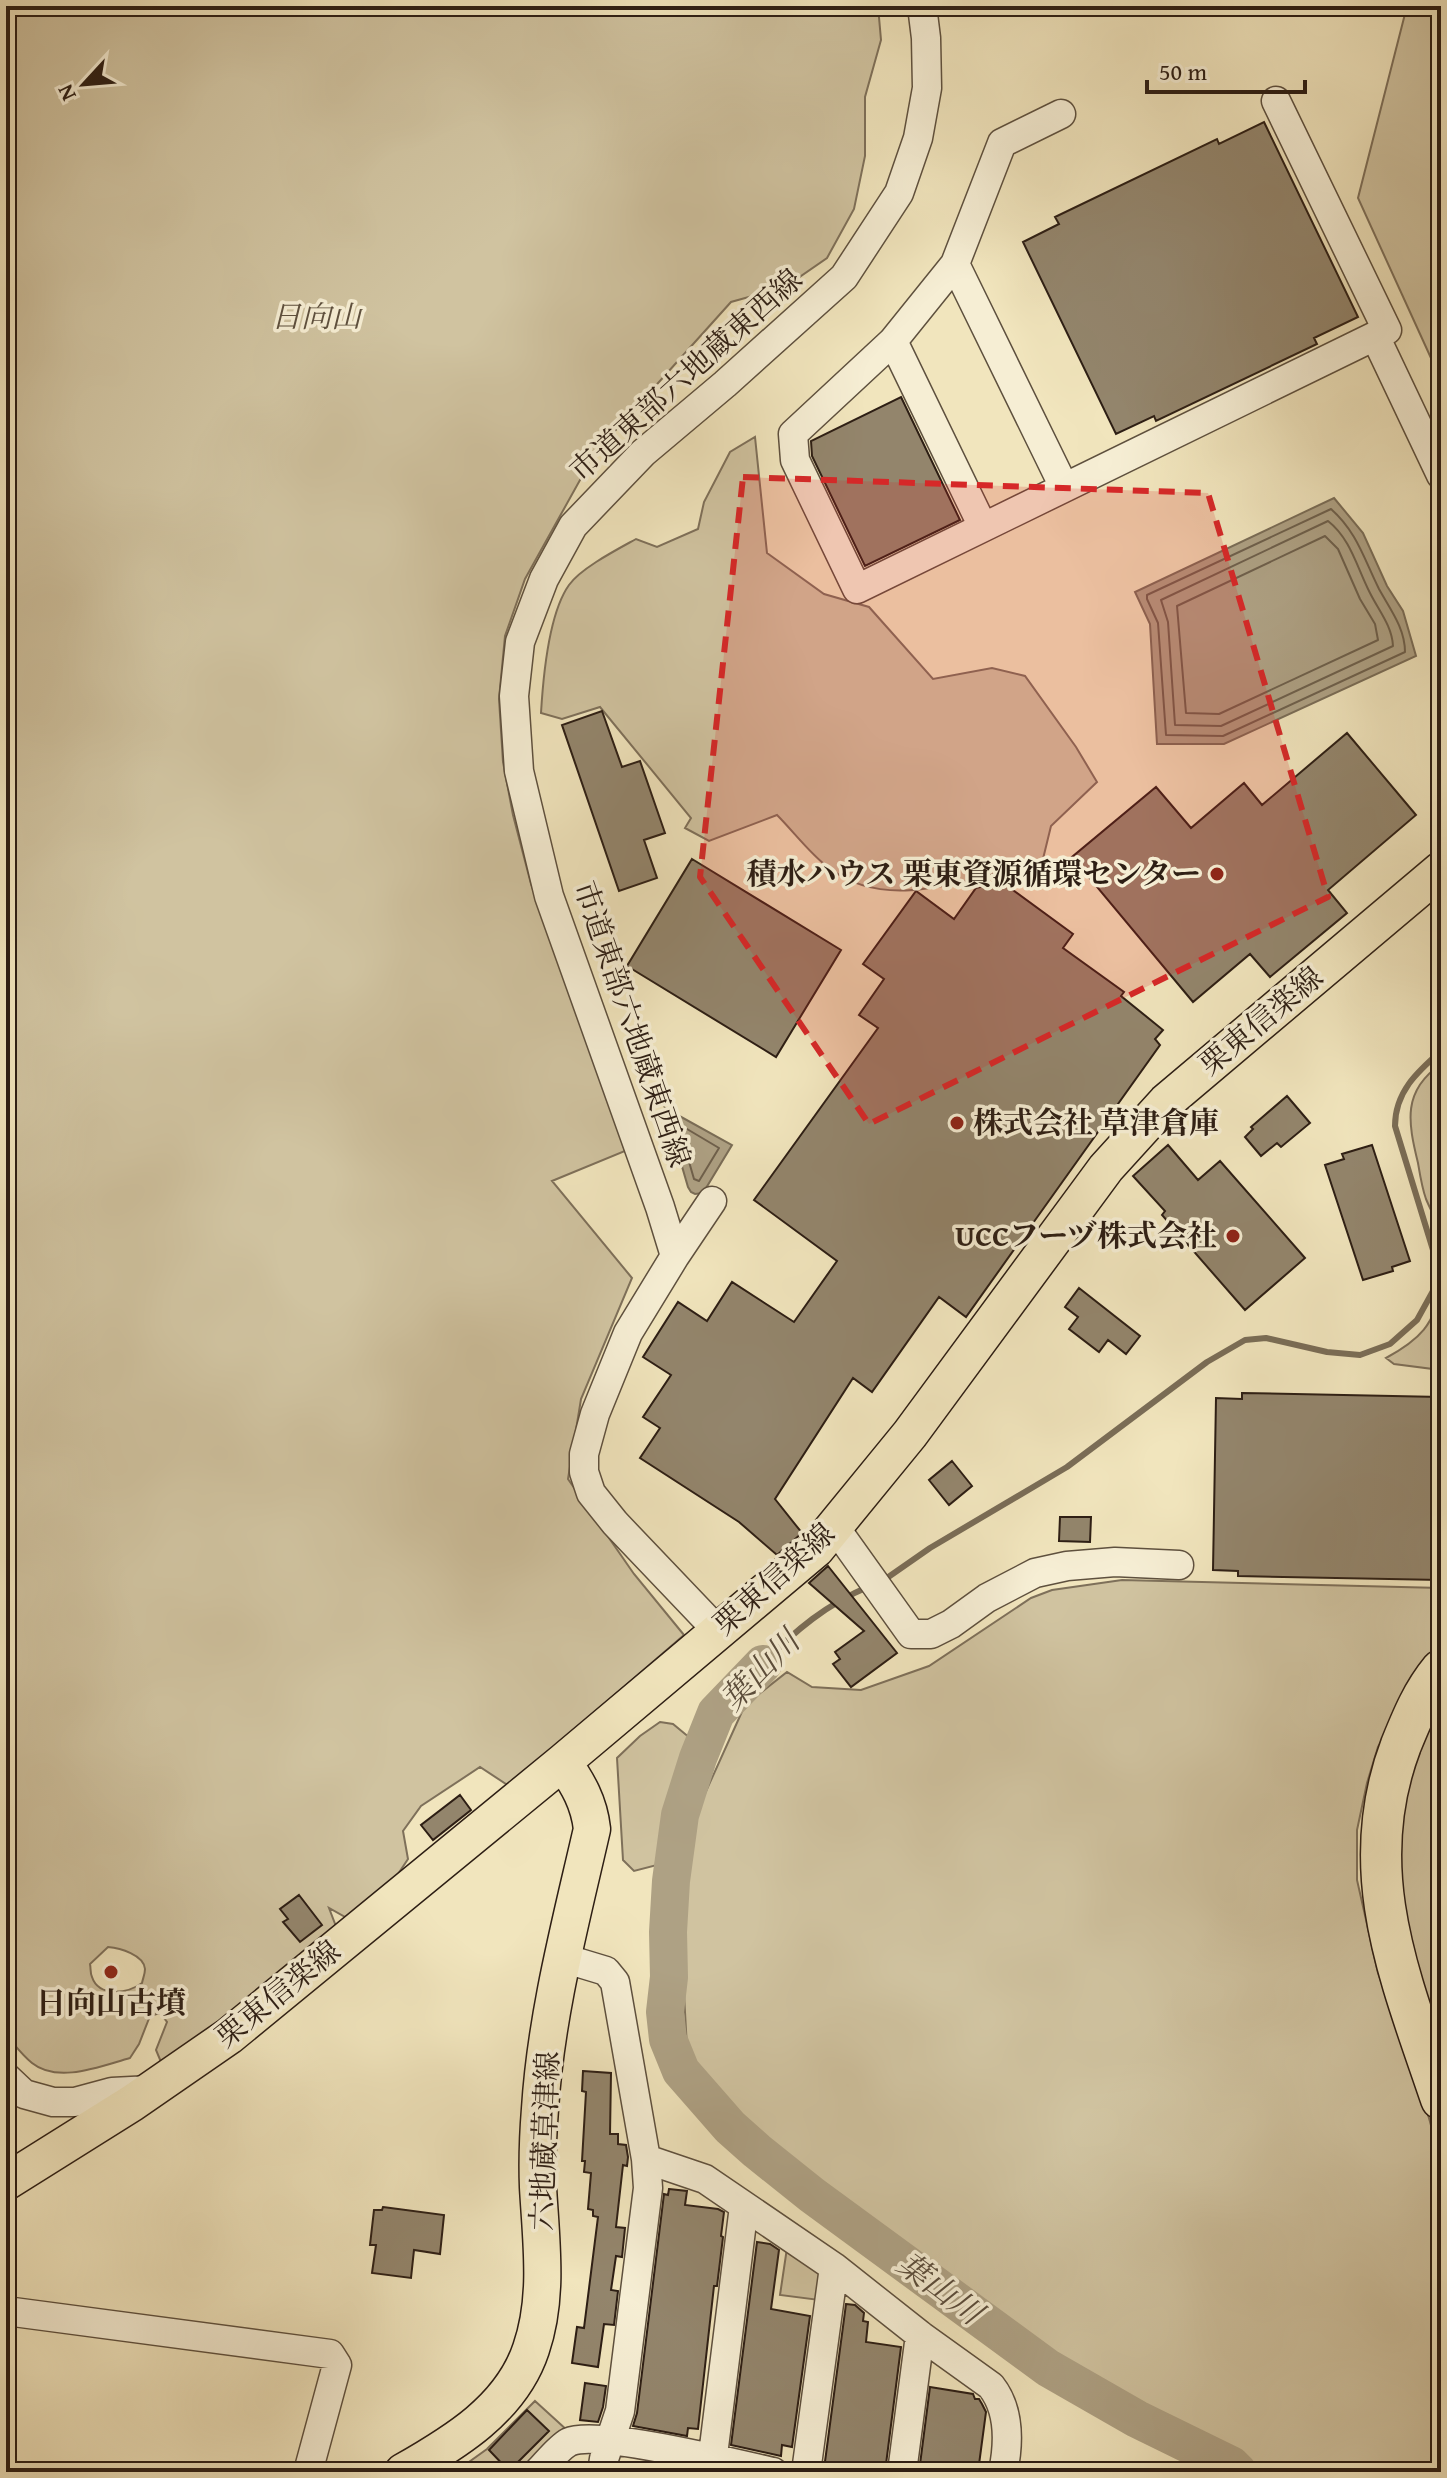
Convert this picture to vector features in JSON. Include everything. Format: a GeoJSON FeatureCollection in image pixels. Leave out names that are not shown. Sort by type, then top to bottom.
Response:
{"type":"FeatureCollection","features":[{"type":"Feature","properties":{"kind":"highway"},"geometry":{"type":"LineString","coordinates":[[1441,1670],[1417,1705],[1397,1758],[1383,1810],[1380,1862],[1386,1918],[1400,1977],[1441,2099]]}},
{"type":"Feature","properties":{"kind":"main road","name":"栗東信楽線"},"geometry":{"type":"LineString","coordinates":[[6,2182],[151,2090],[229,2036],[816,1549],[910,1434],[1106,1168],[1166,1102],[1441,870]]}},
{"type":"Feature","properties":{"kind":"main road","name":"六地蔵草津線"},"geometry":{"type":"LineString","coordinates":[[403,2472],[451,2444],[483,2419],[509,2391],[530,2352],[540,2312],[543,2263],[538,2183],[544,2058],[592,1829],[590,1810],[581,1788],[563,1762]]}},
{"type":"Feature","properties":{"kind":"street","name":"市道東部六地蔵東西線"},"geometry":{"type":"LineString","coordinates":[[675,1256],[549,896],[519,771],[514,696],[520,642],[544,579],[573,526],[643,453],[844,277],[899,193],[918,138],[927,88],[922,6]]}},
{"type":"Feature","properties":{"kind":"street"},"geometry":{"type":"LineString","coordinates":[[1061,114],[1002,143],[955,264],[893,341],[793,434],[795,460],[857,589],[1387,330],[1276,101]]}},
{"type":"Feature","properties":{"kind":"street"},"geometry":{"type":"LineString","coordinates":[[955,264],[1064,487]]}},
{"type":"Feature","properties":{"kind":"street"},"geometry":{"type":"LineString","coordinates":[[1375,336],[1441,475]]}},
{"type":"Feature","properties":{"kind":"street"},"geometry":{"type":"LineString","coordinates":[[893,341],[983,527]]}},
{"type":"Feature","properties":{"kind":"street"},"geometry":{"type":"LineString","coordinates":[[712,1201],[628,1333],[595,1414],[584,1454],[584,1472],[591,1493],[615,1523],[717,1630]]}},
{"type":"Feature","properties":{"kind":"street"},"geometry":{"type":"LineString","coordinates":[[834,1526],[911,1634],[931,1634],[951,1624],[987,1598],[1035,1573],[1067,1566],[1115,1562],[1179,1565]]}},
{"type":"Feature","properties":{"kind":"street"},"geometry":{"type":"LineString","coordinates":[[563,1958],[606,1971],[615,1982],[646,2159],[648,2188],[620,2411],[602,2472]]}},
{"type":"Feature","properties":{"kind":"street"},"geometry":{"type":"LineString","coordinates":[[6,2077],[24,2094],[53,2102],[75,2102],[112,2092],[151,2090]]}},
{"type":"Feature","properties":{"kind":"street"},"geometry":{"type":"LineString","coordinates":[[646,2159],[705,2179],[834,2267],[991,2386],[999,2396],[1007,2426],[1003,2472]]}},
{"type":"Feature","properties":{"kind":"street"},"geometry":{"type":"LineString","coordinates":[[706,2465],[714,2447],[744,2206]]}},
{"type":"Feature","properties":{"kind":"street"},"geometry":{"type":"LineString","coordinates":[[806,2472],[834,2267]]}},
{"type":"Feature","properties":{"kind":"street"},"geometry":{"type":"LineString","coordinates":[[6,2311],[330,2354],[337,2365],[308,2472]]}},
{"type":"Feature","properties":{"kind":"street"},"geometry":{"type":"LineString","coordinates":[[902,2472],[920,2335]]}},
{"type":"Feature","properties":{"kind":"street"},"geometry":{"type":"LineString","coordinates":[[538,2472],[567,2443],[583,2438],[611,2440],[706,2465],[773,2472]]}},
{"type":"Feature","properties":{"kind":"highlighted area"},"geometry":{"type":"Polygon","coordinates":[[[743,477],[1208,493],[1328,897],[869,1124],[700,877],[743,477]]]}},
{"type":"Feature","properties":{"kind":"green space","name":"日向山"},"geometry":{"type":"Polygon","coordinates":[[[6,6],[878,6],[881,40],[865,97],[865,156],[854,209],[827,258],[785,287],[731,302],[595,453],[525,579],[505,636],[499,699],[503,762],[513,815],[531,884],[585,1030],[625,1151],[552,1181],[632,1278],[581,1399],[568,1479],[634,1574],[684,1635],[509,1786],[480,1767],[421,1806],[403,1831],[408,1859],[392,1883],[347,1918],[329,1908],[337,1929],[236,2018],[161,2062],[156,2050],[167,2022],[160,2013],[150,2016],[130,2058],[67,2073],[42,2069],[32,2063],[6,2035],[6,6]],[[108,1947],[90,1964],[96,1984],[115,1992],[142,1983],[144,1964],[131,1953],[108,1947]]]}},
{"type":"Feature","properties":{"kind":"green space"},"geometry":{"type":"Polygon","coordinates":[[[1407,6],[1441,6],[1441,380],[1358,198],[1407,6]]]}},
{"type":"Feature","properties":{"kind":"green space"},"geometry":{"type":"Polygon","coordinates":[[[755,437],[767,553],[824,594],[869,607],[933,679],[992,668],[1025,676],[1076,747],[1097,782],[1051,826],[1042,863],[1025,881],[1014,869],[919,890],[873,888],[850,881],[829,868],[777,815],[709,841],[685,828],[691,818],[600,707],[562,719],[541,713],[552,629],[569,585],[591,566],[636,539],[657,547],[698,529],[704,502],[730,452],[755,437]]]}},
{"type":"Feature","properties":{"kind":"green space"},"geometry":{"type":"Polygon","coordinates":[[[1441,1064],[1441,1233],[1423,1190],[1412,1134],[1411,1108],[1420,1085],[1441,1064]]]}},
{"type":"Feature","properties":{"kind":"green space"},"geometry":{"type":"Polygon","coordinates":[[[1441,1286],[1441,1370],[1394,1364],[1386,1358],[1408,1345],[1424,1330],[1435,1311],[1441,1286]]]}},
{"type":"Feature","properties":{"kind":"green space"},"geometry":{"type":"Polygon","coordinates":[[[1122,1580],[1441,1588],[1441,1646],[1430,1657],[1378,1747],[1367,1783],[1357,1830],[1357,1880],[1378,1973],[1429,2118],[1441,2163],[1441,2472],[1250,2472],[1211,2440],[1133,2406],[1026,2338],[803,2175],[705,2088],[687,2048],[683,1976],[686,1880],[693,1820],[745,1705],[787,1672],[812,1687],[861,1690],[929,1666],[1031,1598],[1052,1590],[1122,1580]]]}},
{"type":"Feature","properties":{"kind":"green space"},"geometry":{"type":"Polygon","coordinates":[[[1441,1704],[1441,2049],[1417,1971],[1406,1920],[1401,1820],[1402,1801],[1409,1776],[1441,1704]]]}},
{"type":"Feature","properties":{"kind":"green space"},"geometry":{"type":"Polygon","coordinates":[[[660,1722],[673,1724],[690,1738],[668,1815],[661,1864],[634,1871],[623,1860],[617,1758],[660,1722]]]}},
{"type":"Feature","properties":{"kind":"green space"},"geometry":{"type":"Polygon","coordinates":[[[787,2248],[816,2267],[820,2279],[819,2300],[780,2295],[787,2248]]]}},
{"type":"Feature","properties":{"kind":"green space"},"geometry":{"type":"Polygon","coordinates":[[[535,2401],[568,2431],[528,2472],[455,2472],[487,2449],[535,2401]]]}},
{"type":"Feature","properties":{"kind":"water"},"geometry":{"type":"Polygon","coordinates":[[[1334,498],[1363,533],[1387,586],[1403,611],[1416,656],[1224,744],[1157,744],[1150,624],[1135,592],[1334,498]]]}},
{"type":"Feature","properties":{"kind":"water"},"geometry":{"type":"Polygon","coordinates":[[[665,1108],[732,1145],[703,1193],[695,1194],[688,1187],[665,1108]]]}},
{"type":"Feature","properties":{"kind":"building"},"geometry":{"type":"Polygon","coordinates":[[[1264,122],[1358,317],[1314,338],[1317,344],[1156,421],[1154,416],[1116,434],[1023,242],[1059,224],[1055,217],[1217,139],[1219,144],[1264,122]]]}},
{"type":"Feature","properties":{"kind":"building"},"geometry":{"type":"Polygon","coordinates":[[[901,397],[960,520],[865,566],[812,456],[811,441],[901,397]]]}},
{"type":"Feature","properties":{"kind":"building"},"geometry":{"type":"Polygon","coordinates":[[[602,711],[622,767],[640,761],[665,833],[644,840],[657,878],[619,891],[562,725],[602,711]]]}},
{"type":"Feature","properties":{"kind":"building","name":"積水ハウス 栗東資源循環センター"},"geometry":{"type":"Polygon","coordinates":[[[1347,733],[1416,815],[1328,890],[1347,913],[1270,977],[1250,954],[1193,1002],[1072,857],[1156,787],[1191,828],[1244,783],[1262,805],[1347,733]]]}},
{"type":"Feature","properties":{"kind":"building"},"geometry":{"type":"Polygon","coordinates":[[[692,859],[841,950],[776,1057],[627,966],[692,859]]]}},
{"type":"Feature","properties":{"kind":"building","name":"株式会社 草津倉庫"},"geometry":{"type":"Polygon","coordinates":[[[1002,882],[1073,934],[1063,948],[1124,992],[1121,996],[1163,1030],[1155,1039],[1160,1045],[966,1317],[939,1297],[872,1392],[853,1378],[775,1499],[802,1533],[777,1555],[739,1522],[640,1458],[660,1428],[643,1417],[671,1375],[643,1357],[678,1302],[707,1321],[732,1282],[794,1322],[837,1261],[754,1200],[878,1028],[859,1015],[884,979],[863,964],[916,891],[954,919],[976,888],[1002,882]]]}},
{"type":"Feature","properties":{"kind":"building"},"geometry":{"type":"Polygon","coordinates":[[[1287,1096],[1310,1123],[1281,1147],[1277,1143],[1261,1156],[1245,1137],[1253,1129],[1251,1127],[1287,1096]]]}},
{"type":"Feature","properties":{"kind":"building","name":"UCCフーヅ株式会社"},"geometry":{"type":"Polygon","coordinates":[[[1168,1145],[1198,1180],[1220,1161],[1305,1258],[1245,1310],[1162,1215],[1165,1211],[1133,1176],[1168,1145]]]}},
{"type":"Feature","properties":{"kind":"building"},"geometry":{"type":"Polygon","coordinates":[[[1372,1145],[1410,1261],[1392,1267],[1393,1271],[1363,1280],[1325,1165],[1344,1159],[1342,1154],[1372,1145]]]}},
{"type":"Feature","properties":{"kind":"building"},"geometry":{"type":"Polygon","coordinates":[[[1079,1288],[1140,1336],[1126,1354],[1108,1340],[1099,1352],[1069,1329],[1078,1317],[1065,1307],[1079,1288]]]}},
{"type":"Feature","properties":{"kind":"building"},"geometry":{"type":"Polygon","coordinates":[[[1242,1393],[1441,1397],[1441,1580],[1238,1576],[1238,1571],[1213,1570],[1216,1398],[1242,1399],[1242,1393]]]}},
{"type":"Feature","properties":{"kind":"building"},"geometry":{"type":"Polygon","coordinates":[[[952,1461],[972,1486],[949,1505],[929,1480],[952,1461]]]}},
{"type":"Feature","properties":{"kind":"building"},"geometry":{"type":"Polygon","coordinates":[[[1060,1517],[1091,1517],[1090,1542],[1059,1541],[1060,1517]]]}},
{"type":"Feature","properties":{"kind":"building"},"geometry":{"type":"Polygon","coordinates":[[[828,1566],[897,1653],[851,1687],[833,1664],[840,1659],[835,1652],[864,1631],[809,1583],[828,1566]]]}},
{"type":"Feature","properties":{"kind":"building"},"geometry":{"type":"Polygon","coordinates":[[[460,1795],[471,1810],[433,1840],[421,1825],[460,1795]]]}},
{"type":"Feature","properties":{"kind":"building"},"geometry":{"type":"Polygon","coordinates":[[[299,1895],[322,1925],[300,1942],[283,1922],[288,1919],[280,1909],[299,1895]]]}},
{"type":"Feature","properties":{"kind":"building"},"geometry":{"type":"Polygon","coordinates":[[[583,2071],[611,2073],[610,2134],[618,2134],[618,2144],[626,2145],[628,2157],[627,2166],[623,2165],[616,2227],[625,2228],[622,2257],[616,2256],[611,2290],[618,2291],[614,2325],[604,2324],[598,2367],[572,2363],[577,2327],[584,2328],[598,2217],[588,2209],[591,2173],[584,2172],[585,2161],[582,2161],[586,2092],[582,2091],[583,2071]]]}},
{"type":"Feature","properties":{"kind":"building"},"geometry":{"type":"Polygon","coordinates":[[[669,2189],[687,2191],[685,2205],[724,2212],[698,2429],[688,2428],[687,2436],[633,2426],[664,2194],[668,2195],[669,2189]]]}},
{"type":"Feature","properties":{"kind":"building"},"geometry":{"type":"Polygon","coordinates":[[[383,2207],[444,2215],[440,2254],[414,2250],[411,2278],[372,2273],[376,2245],[370,2245],[374,2210],[382,2210],[383,2207]]]}},
{"type":"Feature","properties":{"kind":"building"},"geometry":{"type":"Polygon","coordinates":[[[757,2242],[770,2244],[779,2250],[771,2309],[810,2316],[792,2447],[782,2445],[781,2456],[731,2445],[757,2242]]]}},
{"type":"Feature","properties":{"kind":"building"},"geometry":{"type":"Polygon","coordinates":[[[846,2304],[855,2305],[864,2313],[863,2321],[868,2322],[866,2342],[901,2347],[885,2472],[824,2469],[846,2304]]]}},
{"type":"Feature","properties":{"kind":"building"},"geometry":{"type":"Polygon","coordinates":[[[585,2383],[606,2386],[598,2422],[580,2420],[585,2383]]]}},
{"type":"Feature","properties":{"kind":"building"},"geometry":{"type":"Polygon","coordinates":[[[930,2387],[973,2394],[982,2404],[986,2412],[978,2472],[919,2472],[930,2387]]]}},
{"type":"Feature","properties":{"kind":"building"},"geometry":{"type":"Polygon","coordinates":[[[527,2410],[549,2431],[509,2471],[489,2450],[527,2410]]]}},
{"type":"Feature","properties":{"kind":"waterway","name":"葉山川"},"geometry":{"type":"LineString","coordinates":[[884,1580],[930,1548],[1067,1467],[1207,1362],[1245,1340],[1266,1338],[1327,1352],[1360,1355],[1390,1344],[1417,1320],[1433,1291],[1437,1263],[1395,1126],[1396,1114],[1409,1084],[1441,1051]]}},
{"type":"Feature","properties":{"kind":"waterway","name":"葉山川"},"geometry":{"type":"LineString","coordinates":[[763,1664],[812,1619],[870,1586]]}},
{"type":"Feature","properties":{"kind":"waterway","name":"葉山川"},"geometry":{"type":"LineString","coordinates":[[763,1664],[716,1713],[680,1815],[671,1881],[665,2012],[668,2039],[681,2071],[730,2127],[757,2151],[1048,2368],[1137,2419],[1231,2465],[1238,2472]]}},
{"type":"Feature","properties":{"kind":"place","name":"積水ハウス 栗東資源循環センター"},"geometry":{"type":"Point","coordinates":[1217,874]}},
{"type":"Feature","properties":{"kind":"place","name":"株式会社 草津倉庫"},"geometry":{"type":"Point","coordinates":[957,1123]}},
{"type":"Feature","properties":{"kind":"place","name":"UCCフーヅ株式会社"},"geometry":{"type":"Point","coordinates":[1233,1236]}},
{"type":"Feature","properties":{"kind":"place","name":"日向山古墳"},"geometry":{"type":"Point","coordinates":[111,1972]}}]}
